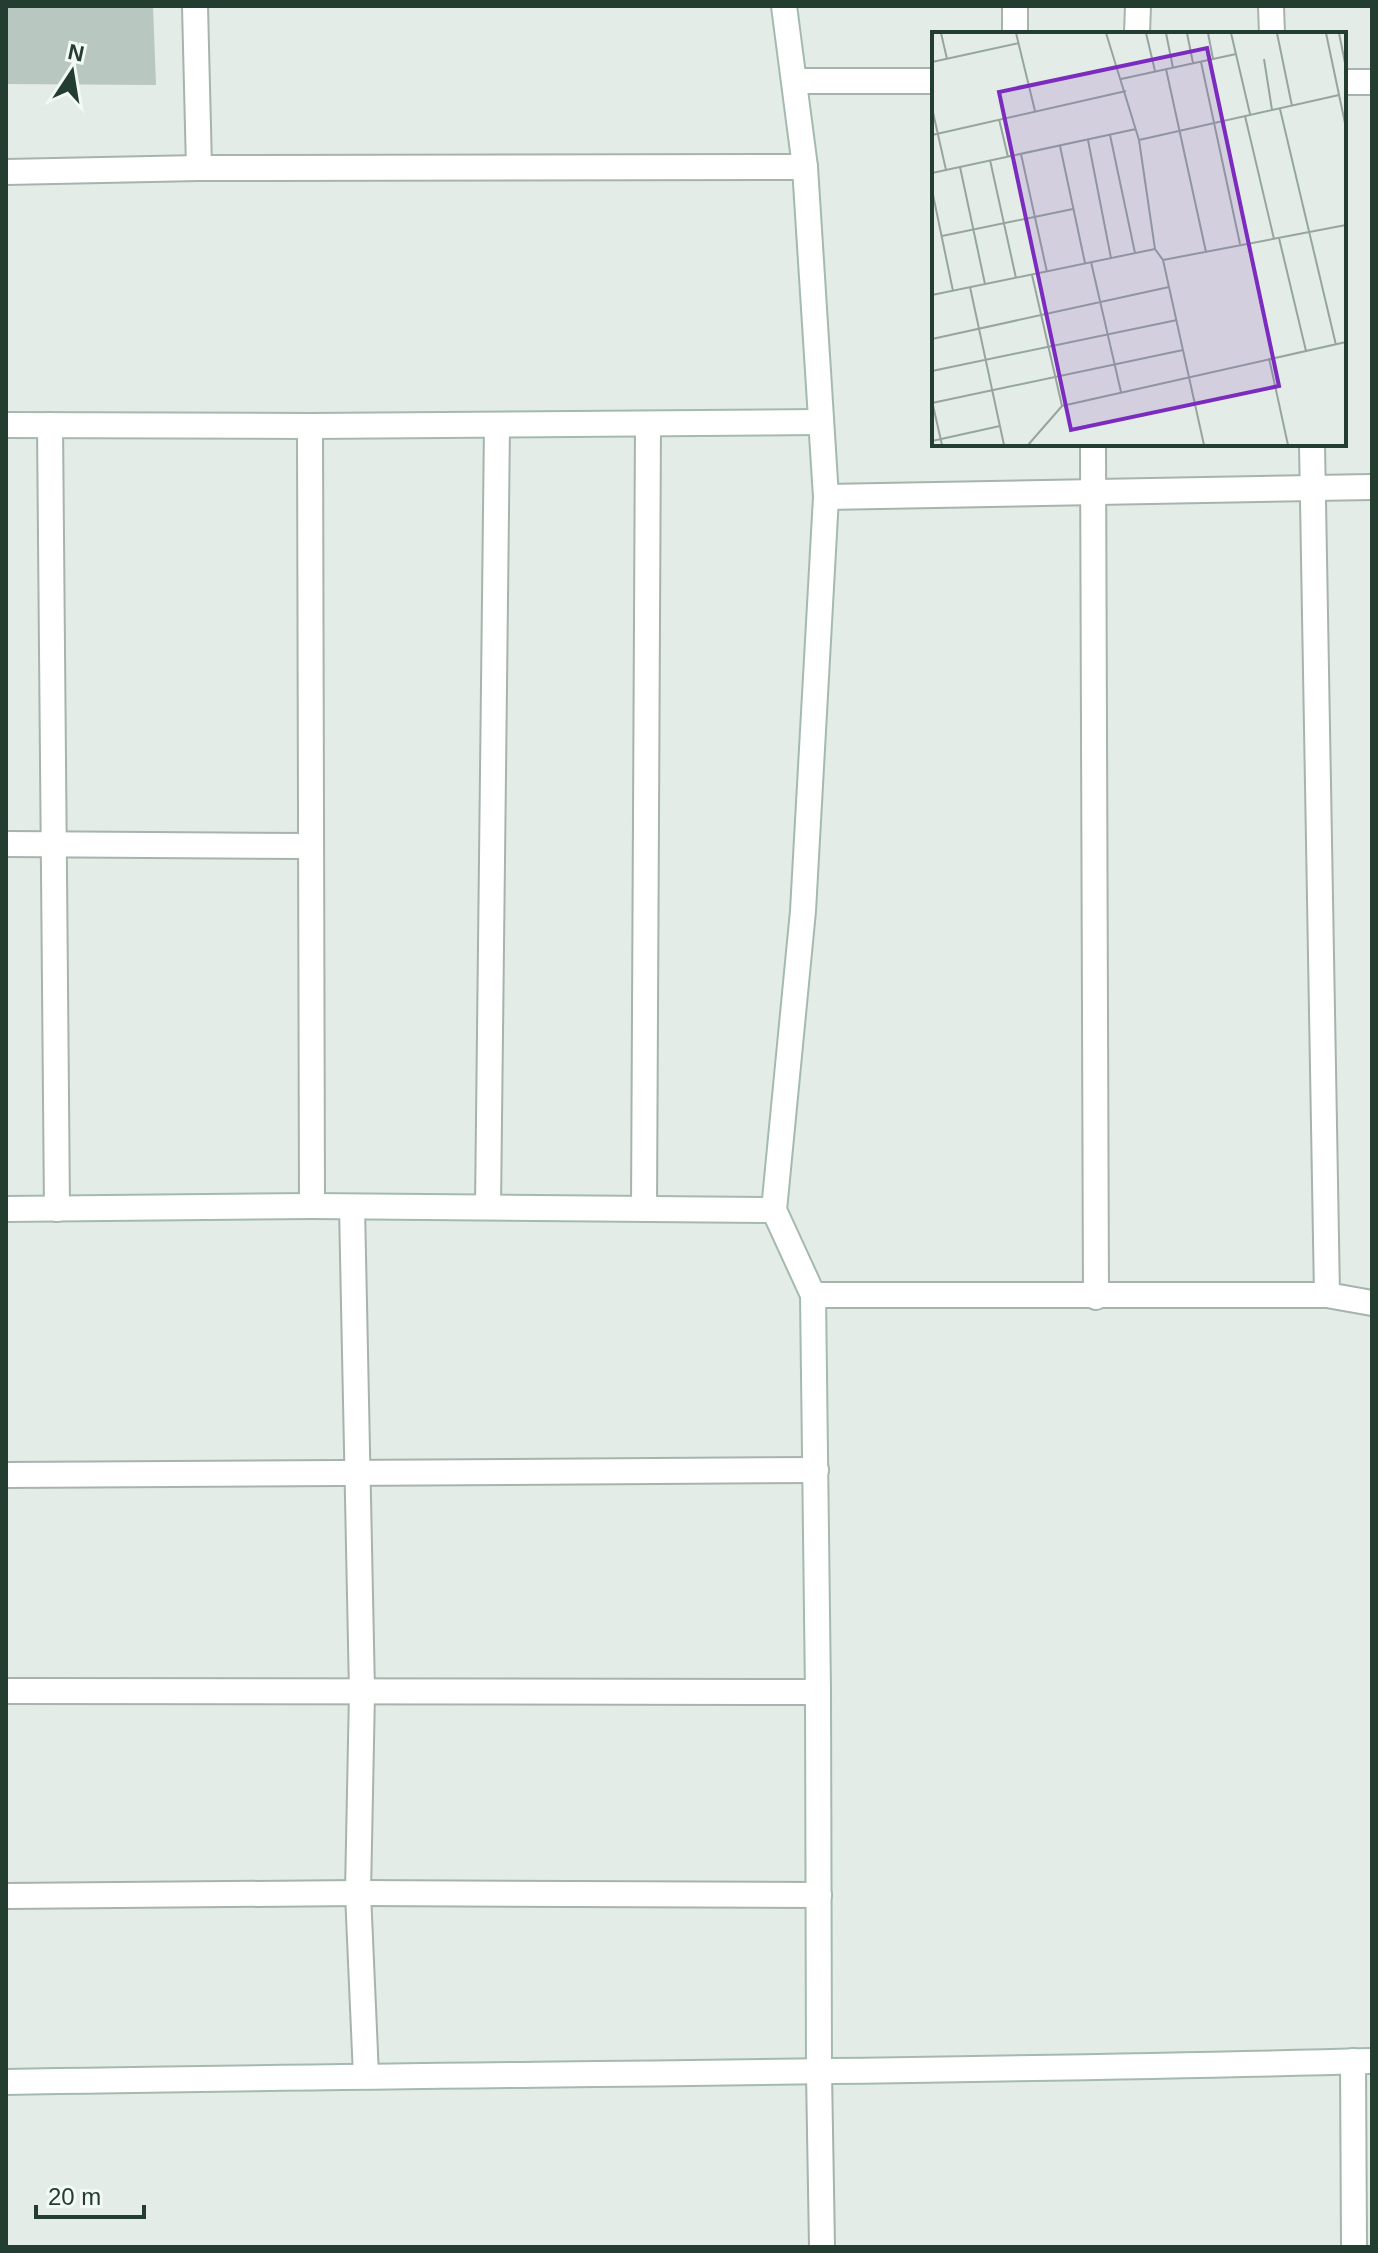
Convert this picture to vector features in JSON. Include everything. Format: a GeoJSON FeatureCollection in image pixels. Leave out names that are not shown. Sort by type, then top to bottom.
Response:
{"type":"FeatureCollection","features":[{"type":"Feature","properties":{"kind":"street"},"geometry":{"type":"LineString","coordinates":[[195,6],[199,168]]}},
{"type":"Feature","properties":{"kind":"street"},"geometry":{"type":"LineString","coordinates":[[784,6],[805,167],[826,497],[803,911],[774,1210],[813,1295],[822,2247]]}},
{"type":"Feature","properties":{"kind":"street"},"geometry":{"type":"LineString","coordinates":[[1015,6],[1015,32]]}},
{"type":"Feature","properties":{"kind":"street"},"geometry":{"type":"LineString","coordinates":[[1137,32],[1138,6]]}},
{"type":"Feature","properties":{"kind":"street"},"geometry":{"type":"LineString","coordinates":[[1271,6],[1272,32]]}},
{"type":"Feature","properties":{"kind":"street"},"geometry":{"type":"LineString","coordinates":[[794,81],[932,81]]}},
{"type":"Feature","properties":{"kind":"street"},"geometry":{"type":"LineString","coordinates":[[1346,82],[1372,82]]}},
{"type":"Feature","properties":{"kind":"street"},"geometry":{"type":"LineString","coordinates":[[6,172],[199,168],[805,167]]}},
{"type":"Feature","properties":{"kind":"street"},"geometry":{"type":"LineString","coordinates":[[6,425],[819,422]]}},
{"type":"Feature","properties":{"kind":"street"},"geometry":{"type":"LineString","coordinates":[[644,1209],[648,424]]}},
{"type":"Feature","properties":{"kind":"street"},"geometry":{"type":"LineString","coordinates":[[50,425],[57,1209]]}},
{"type":"Feature","properties":{"kind":"street"},"geometry":{"type":"LineString","coordinates":[[488,1207],[497,425]]}},
{"type":"Feature","properties":{"kind":"street"},"geometry":{"type":"LineString","coordinates":[[310,426],[312,1206]]}},
{"type":"Feature","properties":{"kind":"street"},"geometry":{"type":"LineString","coordinates":[[1093,446],[1096,1297]]}},
{"type":"Feature","properties":{"kind":"street"},"geometry":{"type":"LineString","coordinates":[[1312,446],[1327,1295]]}},
{"type":"Feature","properties":{"kind":"street"},"geometry":{"type":"LineString","coordinates":[[826,497],[1372,487]]}},
{"type":"Feature","properties":{"kind":"street"},"geometry":{"type":"LineString","coordinates":[[6,844],[311,846]]}},
{"type":"Feature","properties":{"kind":"street"},"geometry":{"type":"LineString","coordinates":[[6,1209],[312,1206],[774,1210]]}},
{"type":"Feature","properties":{"kind":"street"},"geometry":{"type":"LineString","coordinates":[[352,1207],[362,1692],[358,1893],[366,2076]]}},
{"type":"Feature","properties":{"kind":"street"},"geometry":{"type":"LineString","coordinates":[[813,1295],[1327,1295],[1372,1303]]}},
{"type":"Feature","properties":{"kind":"street"},"geometry":{"type":"LineString","coordinates":[[6,1475],[816,1470]]}},
{"type":"Feature","properties":{"kind":"street"},"geometry":{"type":"LineString","coordinates":[[6,1691],[818,1692]]}},
{"type":"Feature","properties":{"kind":"street"},"geometry":{"type":"LineString","coordinates":[[6,1896],[358,1893],[819,1895]]}},
{"type":"Feature","properties":{"kind":"street"},"geometry":{"type":"LineString","coordinates":[[6,2082],[819,2073],[1362,2061],[1354,2247]]}},
{"type":"Feature","properties":{"kind":"building"},"geometry":{"type":"Polygon","coordinates":[[[6,6],[153,6],[156,85],[6,84],[6,6]]]}}]}
